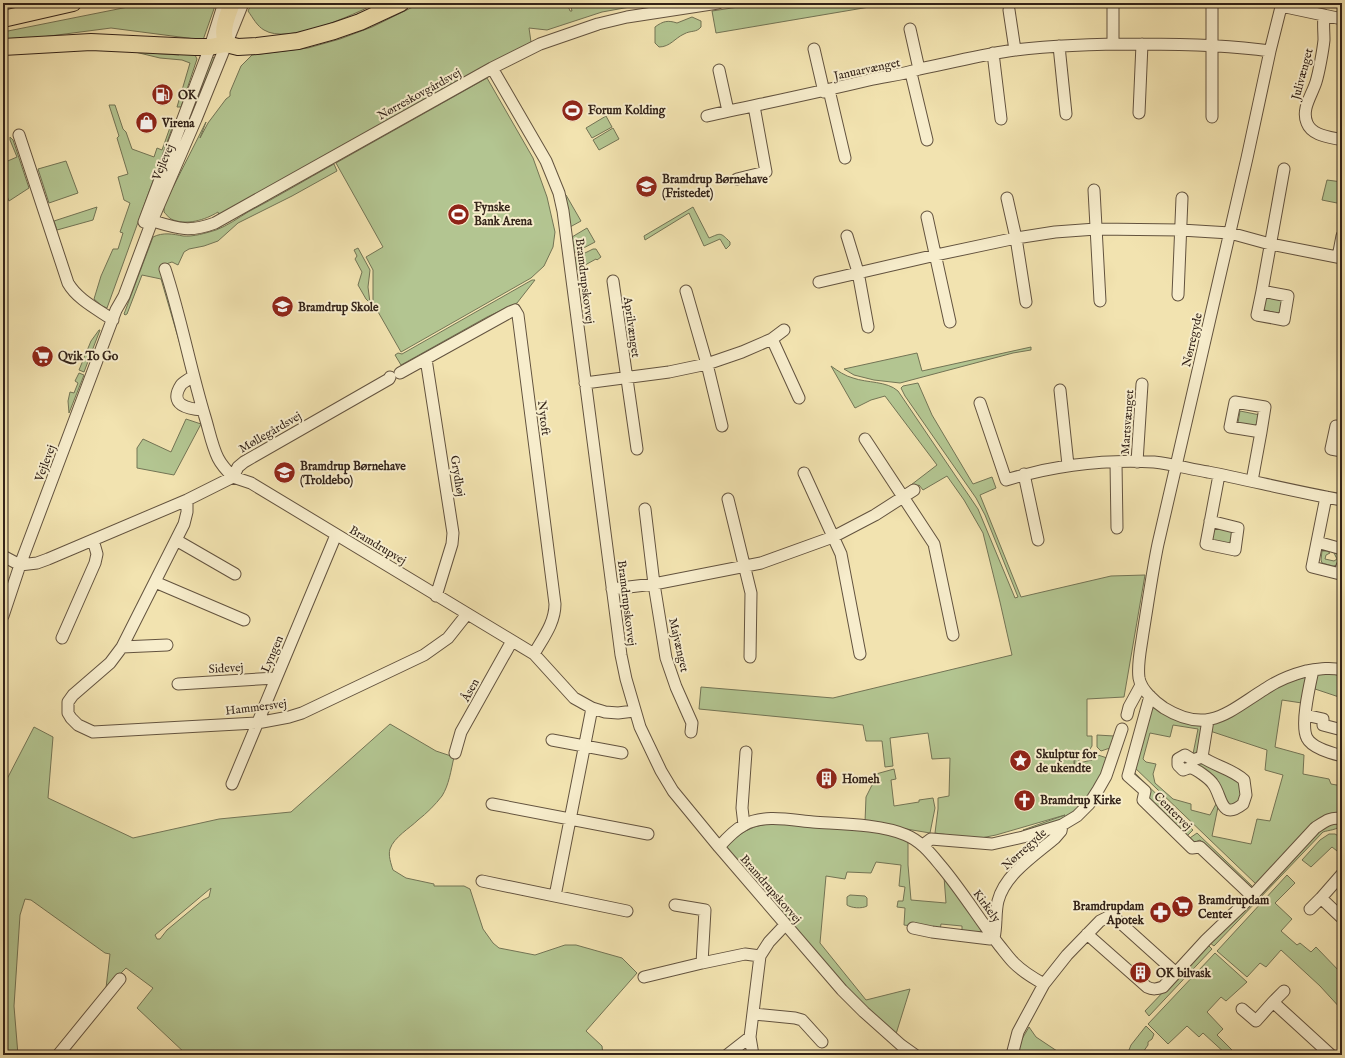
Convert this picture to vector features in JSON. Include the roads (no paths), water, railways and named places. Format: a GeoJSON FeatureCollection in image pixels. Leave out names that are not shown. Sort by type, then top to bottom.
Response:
{"type":"FeatureCollection","features":[{"type":"Feature","properties":{"kind":"highway"},"geometry":{"type":"LineString","coordinates":[[3,20],[73,3]]}},
{"type":"Feature","properties":{"kind":"highway"},"geometry":{"type":"LineString","coordinates":[[226,44],[223,36],[224,29],[232,3]]}},
{"type":"Feature","properties":{"kind":"highway"},"geometry":{"type":"LineString","coordinates":[[3,47],[91,42],[210,47],[226,44],[238,47],[275,45],[298,41],[334,31],[360,22],[401,3]]}},
{"type":"Feature","properties":{"kind":"street","name":"Vejlevej"},"geometry":{"type":"LineString","coordinates":[[3,616],[20,566],[114,315],[124,296],[210,47],[214,30],[225,3]]}},
{"type":"Feature","properties":{"kind":"street","name":"Vejlevej"},"geometry":{"type":"LineString","coordinates":[[149,220],[199,112],[243,3]]}},
{"type":"Feature","properties":{"kind":"street","name":"Nørreskovgårdsvej"},"geometry":{"type":"LineString","coordinates":[[149,220],[183,229],[198,228],[215,223],[492,68],[540,44],[598,24],[627,17],[718,3]]}},
{"type":"Feature","properties":{"kind":"street"},"geometry":{"type":"LineString","coordinates":[[1113,3],[1113,43]]}},
{"type":"Feature","properties":{"kind":"street"},"geometry":{"type":"LineString","coordinates":[[1212,3],[1212,117]]}},
{"type":"Feature","properties":{"kind":"street"},"geometry":{"type":"LineString","coordinates":[[1282,4],[1342,19]]}},
{"type":"Feature","properties":{"kind":"street","name":"Nørregyde"},"geometry":{"type":"LineString","coordinates":[[1141,685],[1139,679],[1139,663],[1152,571],[1282,4]]}},
{"type":"Feature","properties":{"kind":"street"},"geometry":{"type":"LineString","coordinates":[[1009,10],[1015,50]]}},
{"type":"Feature","properties":{"kind":"street","name":"Julivænget"},"geometry":{"type":"LineString","coordinates":[[1324,15],[1324,41],[1316,82],[1305,112],[1307,123],[1312,130],[1319,134],[1342,140]]}},
{"type":"Feature","properties":{"kind":"street","name":"Januarvænget"},"geometry":{"type":"LineString","coordinates":[[910,29],[915,71],[927,140]]}},
{"type":"Feature","properties":{"kind":"street","name":"Januarvænget"},"geometry":{"type":"LineString","coordinates":[[707,116],[993,53],[1015,50],[1113,43],[1211,45],[1270,51]]}},
{"type":"Feature","properties":{"kind":"street"},"geometry":{"type":"LineString","coordinates":[[1139,113],[1142,44]]}},
{"type":"Feature","properties":{"kind":"street"},"geometry":{"type":"LineString","coordinates":[[1059,46],[1066,114]]}},
{"type":"Feature","properties":{"kind":"street","name":"Januarvænget"},"geometry":{"type":"LineString","coordinates":[[814,49],[845,158]]}},
{"type":"Feature","properties":{"kind":"street"},"geometry":{"type":"LineString","coordinates":[[993,53],[1001,119]]}},
{"type":"Feature","properties":{"kind":"street","name":"Bramdrupskovvej"},"geometry":{"type":"LineString","coordinates":[[492,68],[546,161],[559,193],[566,234],[621,655],[634,710],[640,727],[667,782],[680,800],[785,926],[847,995],[911,1054]]}},
{"type":"Feature","properties":{"kind":"street"},"geometry":{"type":"LineString","coordinates":[[719,70],[728,111]]}},
{"type":"Feature","properties":{"kind":"street"},"geometry":{"type":"LineString","coordinates":[[737,179],[766,172],[754,106]]}},
{"type":"Feature","properties":{"kind":"street"},"geometry":{"type":"LineString","coordinates":[[18,135],[71,289],[114,315]]}},
{"type":"Feature","properties":{"kind":"street"},"geometry":{"type":"LineString","coordinates":[[1262,291],[1284,169]]}},
{"type":"Feature","properties":{"kind":"street"},"geometry":{"type":"LineString","coordinates":[[1094,190],[1100,301]]}},
{"type":"Feature","properties":{"kind":"street"},"geometry":{"type":"LineString","coordinates":[[1007,198],[1016,238],[1026,302]]}},
{"type":"Feature","properties":{"kind":"street"},"geometry":{"type":"LineString","coordinates":[[1178,295],[1182,198]]}},
{"type":"Feature","properties":{"kind":"street"},"geometry":{"type":"LineString","coordinates":[[927,217],[950,322]]}},
{"type":"Feature","properties":{"kind":"street"},"geometry":{"type":"LineString","coordinates":[[819,282],[858,272],[1016,238],[1055,232],[1096,229],[1181,230],[1230,233],[1270,244],[1340,257],[1342,236]]}},
{"type":"Feature","properties":{"kind":"street"},"geometry":{"type":"LineString","coordinates":[[847,236],[858,272],[868,327]]}},
{"type":"Feature","properties":{"kind":"street"},"geometry":{"type":"LineString","coordinates":[[3,556],[20,566],[37,563],[187,500],[233,477],[225,470],[217,457],[202,410],[173,292],[165,269]]}},
{"type":"Feature","properties":{"kind":"street","name":"Aprilvænget"},"geometry":{"type":"LineString","coordinates":[[613,281],[637,449]]}},
{"type":"Feature","properties":{"kind":"street"},"geometry":{"type":"LineString","coordinates":[[686,290],[707,364],[722,426]]}},
{"type":"Feature","properties":{"kind":"street","name":"Nytoft"},"geometry":{"type":"LineString","coordinates":[[395,375],[510,312],[515,310],[518,315],[555,604],[555,614],[552,622],[534,654]]}},
{"type":"Feature","properties":{"kind":"street"},"geometry":{"type":"LineString","coordinates":[[585,383],[669,372],[707,364],[742,352],[772,339],[784,330]]}},
{"type":"Feature","properties":{"kind":"street"},"geometry":{"type":"LineString","coordinates":[[772,339],[799,398]]}},
{"type":"Feature","properties":{"kind":"street","name":"Grydhøj"},"geometry":{"type":"LineString","coordinates":[[426,359],[453,533],[452,544],[436,596]]}},
{"type":"Feature","properties":{"kind":"street","name":"Møllegårdsvej"},"geometry":{"type":"LineString","coordinates":[[233,477],[238,467],[244,462],[395,375]]}},
{"type":"Feature","properties":{"kind":"street"},"geometry":{"type":"LineString","coordinates":[[193,376],[181,384],[177,395],[177,400],[180,405],[192,409],[202,410]]}},
{"type":"Feature","properties":{"kind":"street","name":"Martsvænget"},"geometry":{"type":"LineString","coordinates":[[1137,462],[1142,384]]}},
{"type":"Feature","properties":{"kind":"street"},"geometry":{"type":"LineString","coordinates":[[1060,390],[1068,465]]}},
{"type":"Feature","properties":{"kind":"street","name":"Martsvænget"},"geometry":{"type":"LineString","coordinates":[[980,403],[1006,480],[1024,474],[1068,465],[1116,462],[1154,462],[1342,500]]}},
{"type":"Feature","properties":{"kind":"street"},"geometry":{"type":"LineString","coordinates":[[1342,428],[1336,426],[1331,449],[1342,452]]}},
{"type":"Feature","properties":{"kind":"street"},"geometry":{"type":"LineString","coordinates":[[1252,481],[1261,432]]}},
{"type":"Feature","properties":{"kind":"street"},"geometry":{"type":"LineString","coordinates":[[865,439],[902,498],[934,544],[953,635]]}},
{"type":"Feature","properties":{"kind":"street","name":"Martsvænget"},"geometry":{"type":"LineString","coordinates":[[1116,462],[1117,528]]}},
{"type":"Feature","properties":{"kind":"street"},"geometry":{"type":"LineString","coordinates":[[804,473],[841,554],[860,654]]}},
{"type":"Feature","properties":{"kind":"street"},"geometry":{"type":"LineString","coordinates":[[1024,474],[1038,540]]}},
{"type":"Feature","properties":{"kind":"street"},"geometry":{"type":"LineString","coordinates":[[1210,521],[1219,474]]}},
{"type":"Feature","properties":{"kind":"street","name":"Bramdrupvej"},"geometry":{"type":"LineString","coordinates":[[233,477],[251,483],[534,654],[574,698],[592,708],[605,712],[618,713],[634,710]]}},
{"type":"Feature","properties":{"kind":"street"},"geometry":{"type":"LineString","coordinates":[[612,589],[654,584],[761,563],[833,536],[875,515],[914,490]]}},
{"type":"Feature","properties":{"kind":"street"},"geometry":{"type":"LineString","coordinates":[[1326,497],[1312,567],[1340,574],[1342,566]]}},
{"type":"Feature","properties":{"kind":"street"},"geometry":{"type":"LineString","coordinates":[[728,499],[750,593],[750,657]]}},
{"type":"Feature","properties":{"kind":"street"},"geometry":{"type":"LineString","coordinates":[[167,645],[122,647],[184,524],[187,512],[187,500]]}},
{"type":"Feature","properties":{"kind":"street","name":"Majvænget"},"geometry":{"type":"LineString","coordinates":[[645,510],[654,584],[666,658],[676,687],[692,723],[691,732]]}},
{"type":"Feature","properties":{"kind":"street","name":"Lyngen"},"geometry":{"type":"LineString","coordinates":[[232,784],[336,535]]}},
{"type":"Feature","properties":{"kind":"street"},"geometry":{"type":"LineString","coordinates":[[62,638],[95,563],[97,554],[93,540]]}},
{"type":"Feature","properties":{"kind":"street"},"geometry":{"type":"LineString","coordinates":[[176,540],[235,574]]}},
{"type":"Feature","properties":{"kind":"street"},"geometry":{"type":"LineString","coordinates":[[1317,542],[1342,549]]}},
{"type":"Feature","properties":{"kind":"street"},"geometry":{"type":"LineString","coordinates":[[155,582],[244,620]]}},
{"type":"Feature","properties":{"kind":"street","name":"Hammersvej"},"geometry":{"type":"LineString","coordinates":[[122,647],[110,663],[73,695],[68,702],[67,708],[70,718],[78,725],[93,732],[257,723],[290,717],[302,713],[424,655],[448,638],[467,614]]}},
{"type":"Feature","properties":{"kind":"street","name":"Åsen"},"geometry":{"type":"LineString","coordinates":[[455,753],[461,732],[512,641]]}},
{"type":"Feature","properties":{"kind":"street"},"geometry":{"type":"LineString","coordinates":[[1127,715],[1129,707],[1141,685],[1160,706],[1183,718],[1208,720],[1222,716],[1236,709],[1281,679],[1323,668],[1342,670]]}},
{"type":"Feature","properties":{"kind":"street"},"geometry":{"type":"LineString","coordinates":[[1313,670],[1305,715],[1307,738],[1328,753],[1342,756]]}},
{"type":"Feature","properties":{"kind":"street","name":"Sidevej"},"geometry":{"type":"LineString","coordinates":[[178,684],[276,678]]}},
{"type":"Feature","properties":{"kind":"street","name":"Centervej"},"geometry":{"type":"LineString","coordinates":[[1150,696],[1128,776],[1145,791],[1143,800],[1192,848],[1200,847],[1252,896]]}},
{"type":"Feature","properties":{"kind":"street"},"geometry":{"type":"LineString","coordinates":[[555,896],[592,708]]}},
{"type":"Feature","properties":{"kind":"street"},"geometry":{"type":"LineString","coordinates":[[1305,715],[1323,719],[1323,725],[1342,730]]}},
{"type":"Feature","properties":{"kind":"street"},"geometry":{"type":"LineString","coordinates":[[1195,762],[1208,762],[1237,774],[1244,780],[1246,795],[1243,804],[1232,810],[1223,806],[1213,784],[1199,772],[1195,762],[1208,720]]}},
{"type":"Feature","properties":{"kind":"street","name":"Nørregyde"},"geometry":{"type":"LineString","coordinates":[[994,938],[998,903],[1004,885],[1012,875],[1055,838],[1061,831],[1062,825],[1081,812],[1089,804],[1106,776],[1122,729]]}},
{"type":"Feature","properties":{"kind":"street"},"geometry":{"type":"LineString","coordinates":[[552,740],[622,753]]}},
{"type":"Feature","properties":{"kind":"street"},"geometry":{"type":"LineString","coordinates":[[744,825],[742,808],[746,752]]}},
{"type":"Feature","properties":{"kind":"street"},"geometry":{"type":"LineString","coordinates":[[492,804],[648,834]]}},
{"type":"Feature","properties":{"kind":"street"},"geometry":{"type":"LineString","coordinates":[[1087,934],[1147,987],[1152,989],[1163,987],[1175,972],[1252,896],[1315,828],[1333,818],[1342,818]]}},
{"type":"Feature","properties":{"kind":"street","name":"Kirkely"},"geometry":{"type":"LineString","coordinates":[[719,847],[735,831],[744,825],[755,821],[782,820],[863,826],[894,831],[906,835],[923,845],[949,875],[994,938],[990,939],[932,932],[913,928]]}},
{"type":"Feature","properties":{"kind":"street"},"geometry":{"type":"LineString","coordinates":[[923,845],[931,839],[992,844],[1023,837],[1062,825]]}},
{"type":"Feature","properties":{"kind":"street"},"geometry":{"type":"LineString","coordinates":[[1310,909],[1342,874]]}},
{"type":"Feature","properties":{"kind":"street"},"geometry":{"type":"LineString","coordinates":[[482,881],[627,910]]}},
{"type":"Feature","properties":{"kind":"street"},"geometry":{"type":"LineString","coordinates":[[1321,898],[1342,918]]}},
{"type":"Feature","properties":{"kind":"street"},"geometry":{"type":"LineString","coordinates":[[675,905],[705,910],[702,963]]}},
{"type":"Feature","properties":{"kind":"street"},"geometry":{"type":"LineString","coordinates":[[1012,1055],[1018,1032],[1044,984],[1067,955],[1100,921],[1110,916],[1115,918],[1175,972]]}},
{"type":"Feature","properties":{"kind":"street"},"geometry":{"type":"LineString","coordinates":[[753,1055],[750,1037],[760,956],[769,942],[785,926]]}},
{"type":"Feature","properties":{"kind":"street"},"geometry":{"type":"LineString","coordinates":[[994,938],[1014,963],[1027,974],[1044,984]]}},
{"type":"Feature","properties":{"kind":"street"},"geometry":{"type":"LineString","coordinates":[[644,978],[745,954],[760,956]]}},
{"type":"Feature","properties":{"kind":"street"},"geometry":{"type":"LineString","coordinates":[[58,1055],[120,979]]}},
{"type":"Feature","properties":{"kind":"street"},"geometry":{"type":"LineString","coordinates":[[1242,1009],[1256,1021],[1284,991]]}},
{"type":"Feature","properties":{"kind":"street"},"geometry":{"type":"LineString","coordinates":[[1273,1002],[1332,1055]]}},
{"type":"Feature","properties":{"kind":"street"},"geometry":{"type":"LineString","coordinates":[[754,1014],[802,1020],[822,1042]]}},
{"type":"Feature","properties":{"kind":"street"},"geometry":{"type":"LineString","coordinates":[[727,1055],[750,1037]]}},
{"type":"Feature","properties":{"kind":"place","name":"OK"},"geometry":{"type":"Point","coordinates":[162,95]}},
{"type":"Feature","properties":{"kind":"place","name":"Forum Kolding"},"geometry":{"type":"Point","coordinates":[572,110]}},
{"type":"Feature","properties":{"kind":"place","name":"Virena"},"geometry":{"type":"Point","coordinates":[146,123]}},
{"type":"Feature","properties":{"kind":"place","name":"Bramdrup Børnehave (Fristedet)"},"geometry":{"type":"Point","coordinates":[647,186]}},
{"type":"Feature","properties":{"kind":"place","name":"Fynske Bank Arena"},"geometry":{"type":"Point","coordinates":[458,214]}},
{"type":"Feature","properties":{"kind":"place","name":"Bramdrup Skole"},"geometry":{"type":"Point","coordinates":[282,307]}},
{"type":"Feature","properties":{"kind":"place","name":"Qvik To Go"},"geometry":{"type":"Point","coordinates":[43,356]}},
{"type":"Feature","properties":{"kind":"place","name":"Bramdrup Børnehave (Troldebo)"},"geometry":{"type":"Point","coordinates":[285,473]}},
{"type":"Feature","properties":{"kind":"place","name":"Skulptur for de ukendte"},"geometry":{"type":"Point","coordinates":[1021,761]}},
{"type":"Feature","properties":{"kind":"place","name":"Homeh"},"geometry":{"type":"Point","coordinates":[826,779]}},
{"type":"Feature","properties":{"kind":"place","name":"Bramdrup Kirke"},"geometry":{"type":"Point","coordinates":[1025,800]}},
{"type":"Feature","properties":{"kind":"place","name":"Bramdrupdam Center"},"geometry":{"type":"Point","coordinates":[1183,907]}},
{"type":"Feature","properties":{"kind":"place","name":"Bramdrupdam Apotek"},"geometry":{"type":"Point","coordinates":[1160,913]}},
{"type":"Feature","properties":{"kind":"place","name":"OK bilvask"},"geometry":{"type":"Point","coordinates":[1140,973]}}]}
